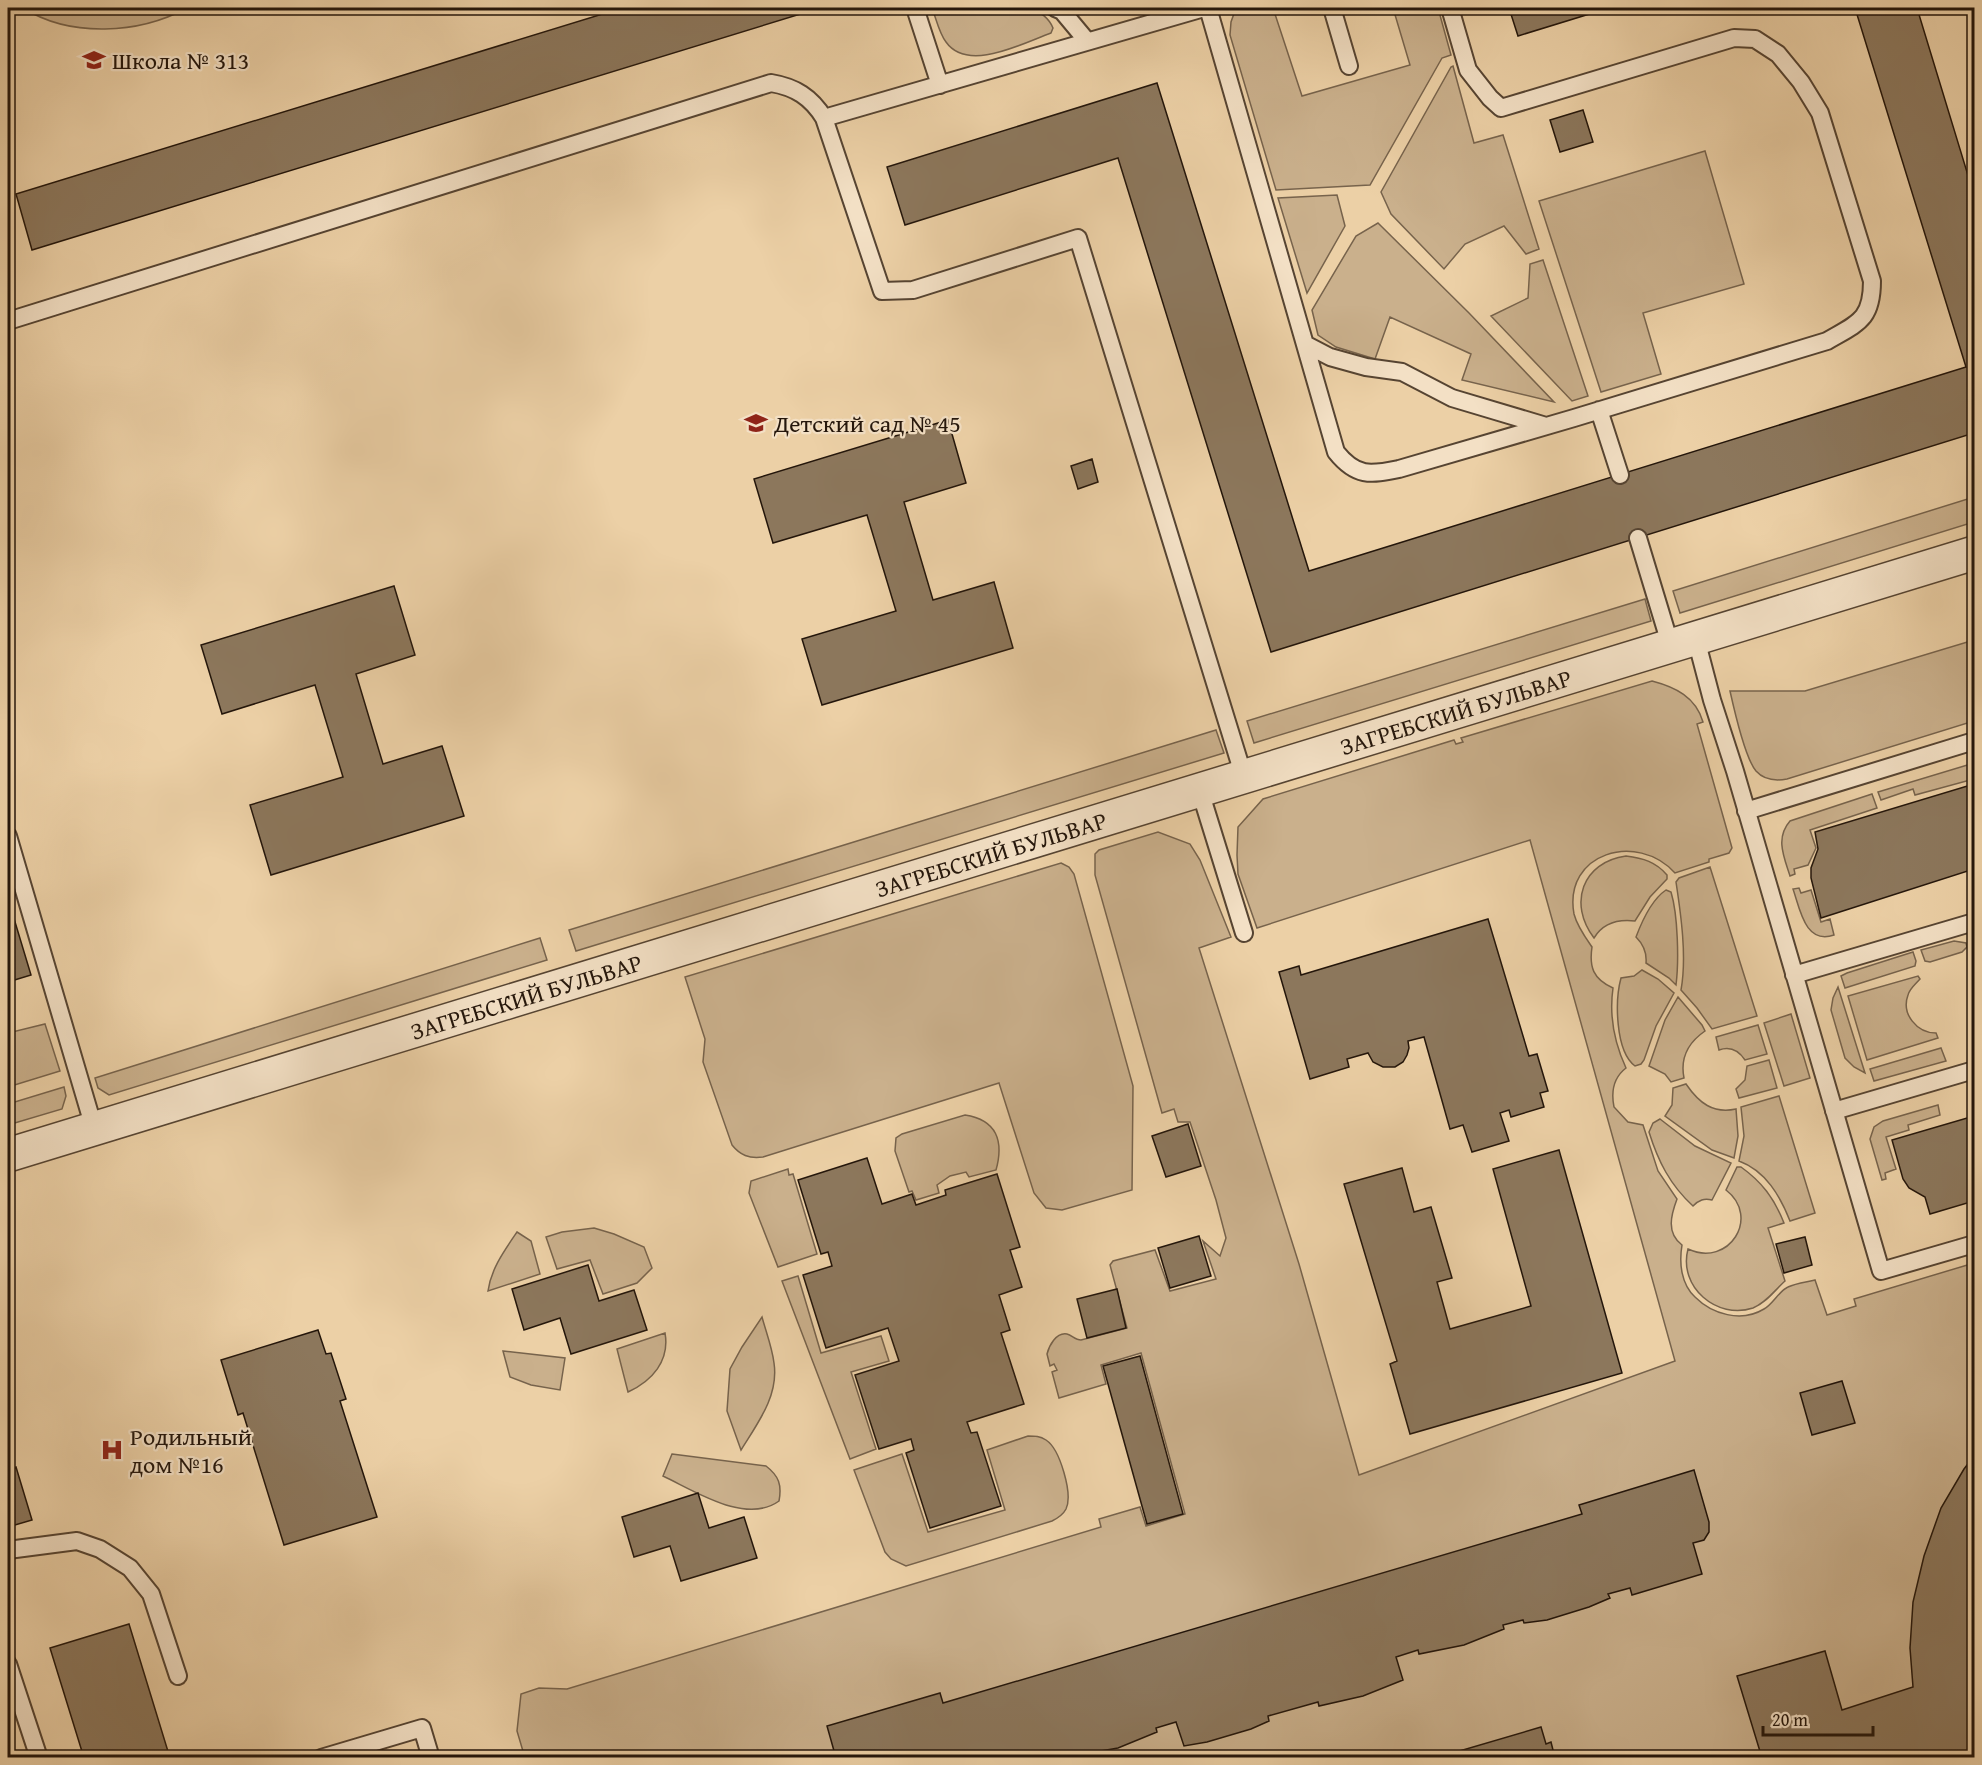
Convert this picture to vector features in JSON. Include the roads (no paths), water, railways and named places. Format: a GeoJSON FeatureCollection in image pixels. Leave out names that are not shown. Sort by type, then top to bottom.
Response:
{"type":"FeatureCollection","features":[{"type":"Feature","properties":{"kind":"street","name":"ЗАГРЕБСКИЙ БУЛЬВАР"},"geometry":{"type":"LineString","coordinates":[[8,1155],[1974,553]]}},
{"type":"Feature","properties":{"kind":"lane"},"geometry":{"type":"LineString","coordinates":[[915,8],[940,85]]}},
{"type":"Feature","properties":{"kind":"lane"},"geometry":{"type":"LineString","coordinates":[[1055,8],[1062,11],[1087,41]]}},
{"type":"Feature","properties":{"kind":"lane"},"geometry":{"type":"LineString","coordinates":[[824,118],[1206,8],[1336,452],[1346,464],[1364,473],[1375,474],[1399,469],[1827,340],[1866,315],[1872,299],[1872,281],[1820,113],[1801,82],[1778,54],[1755,39],[1734,38],[1501,108],[1468,70],[1450,8]]}},
{"type":"Feature","properties":{"kind":"lane"},"geometry":{"type":"LineString","coordinates":[[1332,8],[1349,66]]}},
{"type":"Feature","properties":{"kind":"lane"},"geometry":{"type":"LineString","coordinates":[[8,321],[771,83],[788,86],[804,94],[815,104],[824,118],[882,291],[913,290],[1078,238],[1157,501],[1244,777]]}},
{"type":"Feature","properties":{"kind":"lane"},"geometry":{"type":"LineString","coordinates":[[1305,344],[1330,357],[1366,367],[1402,372],[1452,398],[1547,426]]}},
{"type":"Feature","properties":{"kind":"lane"},"geometry":{"type":"LineString","coordinates":[[1599,410],[1620,475]]}},
{"type":"Feature","properties":{"kind":"lane"},"geometry":{"type":"LineString","coordinates":[[1638,538],[1712,700],[1881,1271],[1974,1244]]}},
{"type":"Feature","properties":{"kind":"lane"},"geometry":{"type":"LineString","coordinates":[[1746,811],[1974,741]]}},
{"type":"Feature","properties":{"kind":"lane"},"geometry":{"type":"LineString","coordinates":[[1200,790],[1244,933]]}},
{"type":"Feature","properties":{"kind":"lane"},"geometry":{"type":"LineString","coordinates":[[8,836],[94,1128]]}},
{"type":"Feature","properties":{"kind":"lane"},"geometry":{"type":"LineString","coordinates":[[1794,975],[1974,922]]}},
{"type":"Feature","properties":{"kind":"lane"},"geometry":{"type":"LineString","coordinates":[[1834,1111],[1974,1070]]}},
{"type":"Feature","properties":{"kind":"lane"},"geometry":{"type":"LineString","coordinates":[[8,1550],[77,1541],[100,1549],[130,1568],[151,1594],[178,1676]]}},
{"type":"Feature","properties":{"kind":"lane"},"geometry":{"type":"LineString","coordinates":[[8,1664],[39,1758]]}},
{"type":"Feature","properties":{"kind":"lane"},"geometry":{"type":"LineString","coordinates":[[321,1758],[422,1728],[431,1758]]}},
{"type":"Feature","properties":{"kind":"place","name":"Школа № 313"},"geometry":{"type":"Point","coordinates":[94,60]}},
{"type":"Feature","properties":{"kind":"place","name":"Детский сад № 45"},"geometry":{"type":"Point","coordinates":[756,423]}},
{"type":"Feature","properties":{"kind":"place","name":"Родильный дом №16"},"geometry":{"type":"Point","coordinates":[112,1450]}}]}
